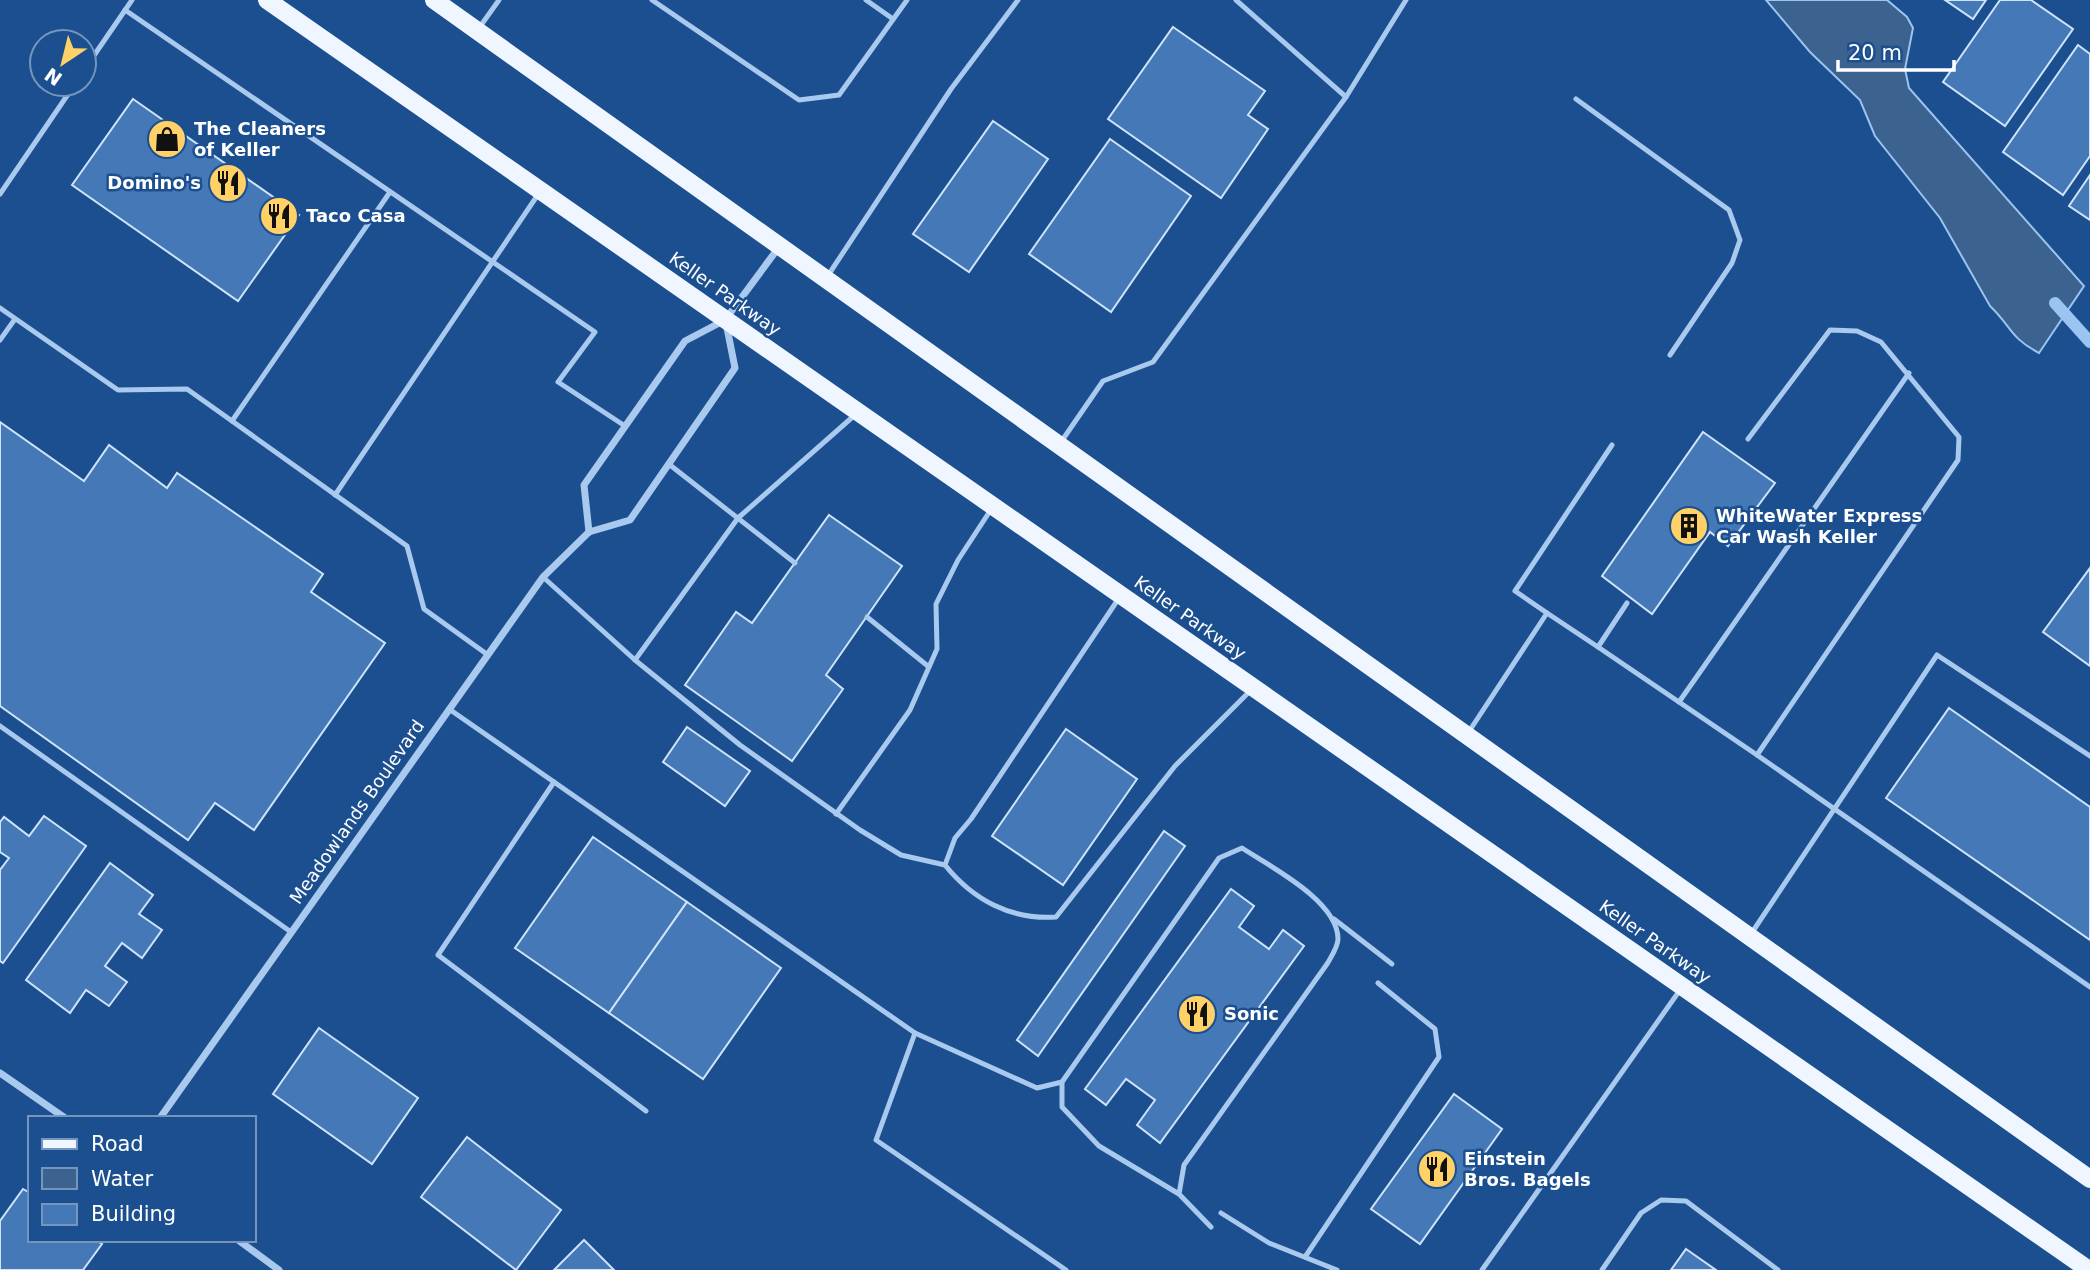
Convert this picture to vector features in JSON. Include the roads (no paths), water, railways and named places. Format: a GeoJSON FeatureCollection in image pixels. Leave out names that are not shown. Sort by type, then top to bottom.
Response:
{"type":"FeatureCollection","features":[{"type":"Feature","properties":{"kind":"main road","name":"Keller Parkway"},"geometry":{"type":"LineString","coordinates":[[267,0],[2089,1270]]}},
{"type":"Feature","properties":{"kind":"main road"},"geometry":{"type":"LineString","coordinates":[[434,0],[2090,1179]]}},
{"type":"Feature","properties":{"kind":"street"},"geometry":{"type":"LineString","coordinates":[[589,532],[584,485],[685,341],[725,320],[780,246]]}},
{"type":"Feature","properties":{"kind":"street","name":"Meadowlands Boulevard"},"geometry":{"type":"LineString","coordinates":[[161,1116],[543,577],[589,532],[630,520],[670,465],[736,368],[725,320]]}},
{"type":"Feature","properties":{"kind":"street"},"geometry":{"type":"LineString","coordinates":[[0,1073],[62,1116]]}},
{"type":"Feature","properties":{"kind":"street"},"geometry":{"type":"LineString","coordinates":[[241,1242],[279,1270]]}},
{"type":"Feature","properties":{"kind":"lane"},"geometry":{"type":"LineString","coordinates":[[98,50],[132,0]]}},
{"type":"Feature","properties":{"kind":"lane"},"geometry":{"type":"LineString","coordinates":[[477,31],[499,0]]}},
{"type":"Feature","properties":{"kind":"lane"},"geometry":{"type":"LineString","coordinates":[[652,0],[799,100],[839,95],[907,0]]}},
{"type":"Feature","properties":{"kind":"lane"},"geometry":{"type":"LineString","coordinates":[[866,0],[893,19]]}},
{"type":"Feature","properties":{"kind":"lane"},"geometry":{"type":"LineString","coordinates":[[826,278],[951,89],[1018,0]]}},
{"type":"Feature","properties":{"kind":"lane"},"geometry":{"type":"LineString","coordinates":[[1059,445],[1103,381],[1153,362],[1346,97],[1406,0]]}},
{"type":"Feature","properties":{"kind":"lane"},"geometry":{"type":"LineString","coordinates":[[1240,1],[1346,97]]}},
{"type":"Feature","properties":{"kind":"lane"},"geometry":{"type":"LineString","coordinates":[[125,10],[595,332],[558,382],[625,426]]}},
{"type":"Feature","properties":{"kind":"lane"},"geometry":{"type":"LineString","coordinates":[[0,194],[65,98]]}},
{"type":"Feature","properties":{"kind":"lane"},"geometry":{"type":"LineString","coordinates":[[1576,99],[1728,210],[1740,240],[1732,263],[1670,355]]}},
{"type":"Feature","properties":{"kind":"lane"},"geometry":{"type":"LineString","coordinates":[[335,495],[540,190]]}},
{"type":"Feature","properties":{"kind":"lane"},"geometry":{"type":"LineString","coordinates":[[232,421],[390,192]]}},
{"type":"Feature","properties":{"kind":"lane"},"geometry":{"type":"LineString","coordinates":[[0,309],[118,390],[187,389],[407,546],[424,609],[488,655]]}},
{"type":"Feature","properties":{"kind":"lane"},"geometry":{"type":"LineString","coordinates":[[0,340],[15,319]]}},
{"type":"Feature","properties":{"kind":"lane"},"geometry":{"type":"LineString","coordinates":[[1748,439],[1830,330],[1857,331],[1881,342],[1959,437],[1958,460],[1756,755]]}},
{"type":"Feature","properties":{"kind":"lane"},"geometry":{"type":"LineString","coordinates":[[1679,702],[1909,373]]}},
{"type":"Feature","properties":{"kind":"lane"},"geometry":{"type":"LineString","coordinates":[[635,660],[738,518],[858,413]]}},
{"type":"Feature","properties":{"kind":"lane"},"geometry":{"type":"LineString","coordinates":[[1612,445],[1515,591],[2090,986]]}},
{"type":"Feature","properties":{"kind":"lane"},"geometry":{"type":"LineString","coordinates":[[670,465],[795,563]]}},
{"type":"Feature","properties":{"kind":"lane"},"geometry":{"type":"LineString","coordinates":[[836,814],[911,710],[937,649],[936,604],[958,560],[993,507]]}},
{"type":"Feature","properties":{"kind":"lane"},"geometry":{"type":"LineString","coordinates":[[543,577],[635,660],[740,745],[836,814],[901,855],[945,865],[963,887],[1000,910],[1037,919],[1056,917],[1175,766],[1253,688]]}},
{"type":"Feature","properties":{"kind":"lane"},"geometry":{"type":"LineString","coordinates":[[945,865],[955,838],[971,819],[1121,596]]}},
{"type":"Feature","properties":{"kind":"lane"},"geometry":{"type":"LineString","coordinates":[[1598,647],[1627,603]]}},
{"type":"Feature","properties":{"kind":"lane"},"geometry":{"type":"LineString","coordinates":[[1466,736],[1547,613]]}},
{"type":"Feature","properties":{"kind":"lane"},"geometry":{"type":"LineString","coordinates":[[867,617],[929,667]]}},
{"type":"Feature","properties":{"kind":"lane"},"geometry":{"type":"LineString","coordinates":[[1748,937],[1937,655],[2090,756]]}},
{"type":"Feature","properties":{"kind":"lane"},"geometry":{"type":"LineString","coordinates":[[449,709],[915,1033],[1037,1088],[1062,1082]]}},
{"type":"Feature","properties":{"kind":"lane"},"geometry":{"type":"LineString","coordinates":[[0,726],[291,932]]}},
{"type":"Feature","properties":{"kind":"lane"},"geometry":{"type":"LineString","coordinates":[[554,782],[438,955],[646,1111]]}},
{"type":"Feature","properties":{"kind":"lane"},"geometry":{"type":"LineString","coordinates":[[1212,1227],[1179,1194],[1099,1146],[1062,1107],[1062,1082],[1219,858],[1242,848],[1304,889],[1334,919],[1392,964]]}},
{"type":"Feature","properties":{"kind":"lane"},"geometry":{"type":"LineString","coordinates":[[1179,1194],[1184,1165],[1327,964],[1339,941],[1334,919]]}},
{"type":"Feature","properties":{"kind":"lane"},"geometry":{"type":"LineString","coordinates":[[1305,1257],[1439,1058],[1435,1029],[1378,984]]}},
{"type":"Feature","properties":{"kind":"lane"},"geometry":{"type":"LineString","coordinates":[[1482,1270],[1682,987]]}},
{"type":"Feature","properties":{"kind":"lane"},"geometry":{"type":"LineString","coordinates":[[915,1033],[876,1140],[1066,1270]]}},
{"type":"Feature","properties":{"kind":"lane"},"geometry":{"type":"LineString","coordinates":[[1602,1270],[1641,1213],[1661,1200],[1686,1201],[1778,1270]]}},
{"type":"Feature","properties":{"kind":"lane"},"geometry":{"type":"LineString","coordinates":[[1221,1213],[1269,1243],[1337,1270]]}},
{"type":"Feature","properties":{"kind":"water"},"geometry":{"type":"Polygon","coordinates":[[[1766,0],[1887,0],[1907,17],[1913,28],[1905,69],[1909,88],[2084,286],[2039,353],[2016,337],[1990,306],[1940,218],[1875,136],[1860,100],[1810,52],[1766,0]]]}},
{"type":"Feature","properties":{"kind":"waterway"},"geometry":{"type":"LineString","coordinates":[[2055,303],[2090,342]]}},
{"type":"Feature","properties":{"kind":"place","name":"The Cleaners of Keller"},"geometry":{"type":"Point","coordinates":[167,139]}},
{"type":"Feature","properties":{"kind":"place","name":"Domino's"},"geometry":{"type":"Point","coordinates":[228,183]}},
{"type":"Feature","properties":{"kind":"place","name":"Taco Casa"},"geometry":{"type":"Point","coordinates":[279,216]}},
{"type":"Feature","properties":{"kind":"place","name":"WhiteWater Express Car Wash Keller"},"geometry":{"type":"Point","coordinates":[1689,526]}},
{"type":"Feature","properties":{"kind":"place","name":"Sonic"},"geometry":{"type":"Point","coordinates":[1197,1014]}},
{"type":"Feature","properties":{"kind":"place","name":"Einstein Bros. Bagels"},"geometry":{"type":"Point","coordinates":[1437,1169]}}]}
